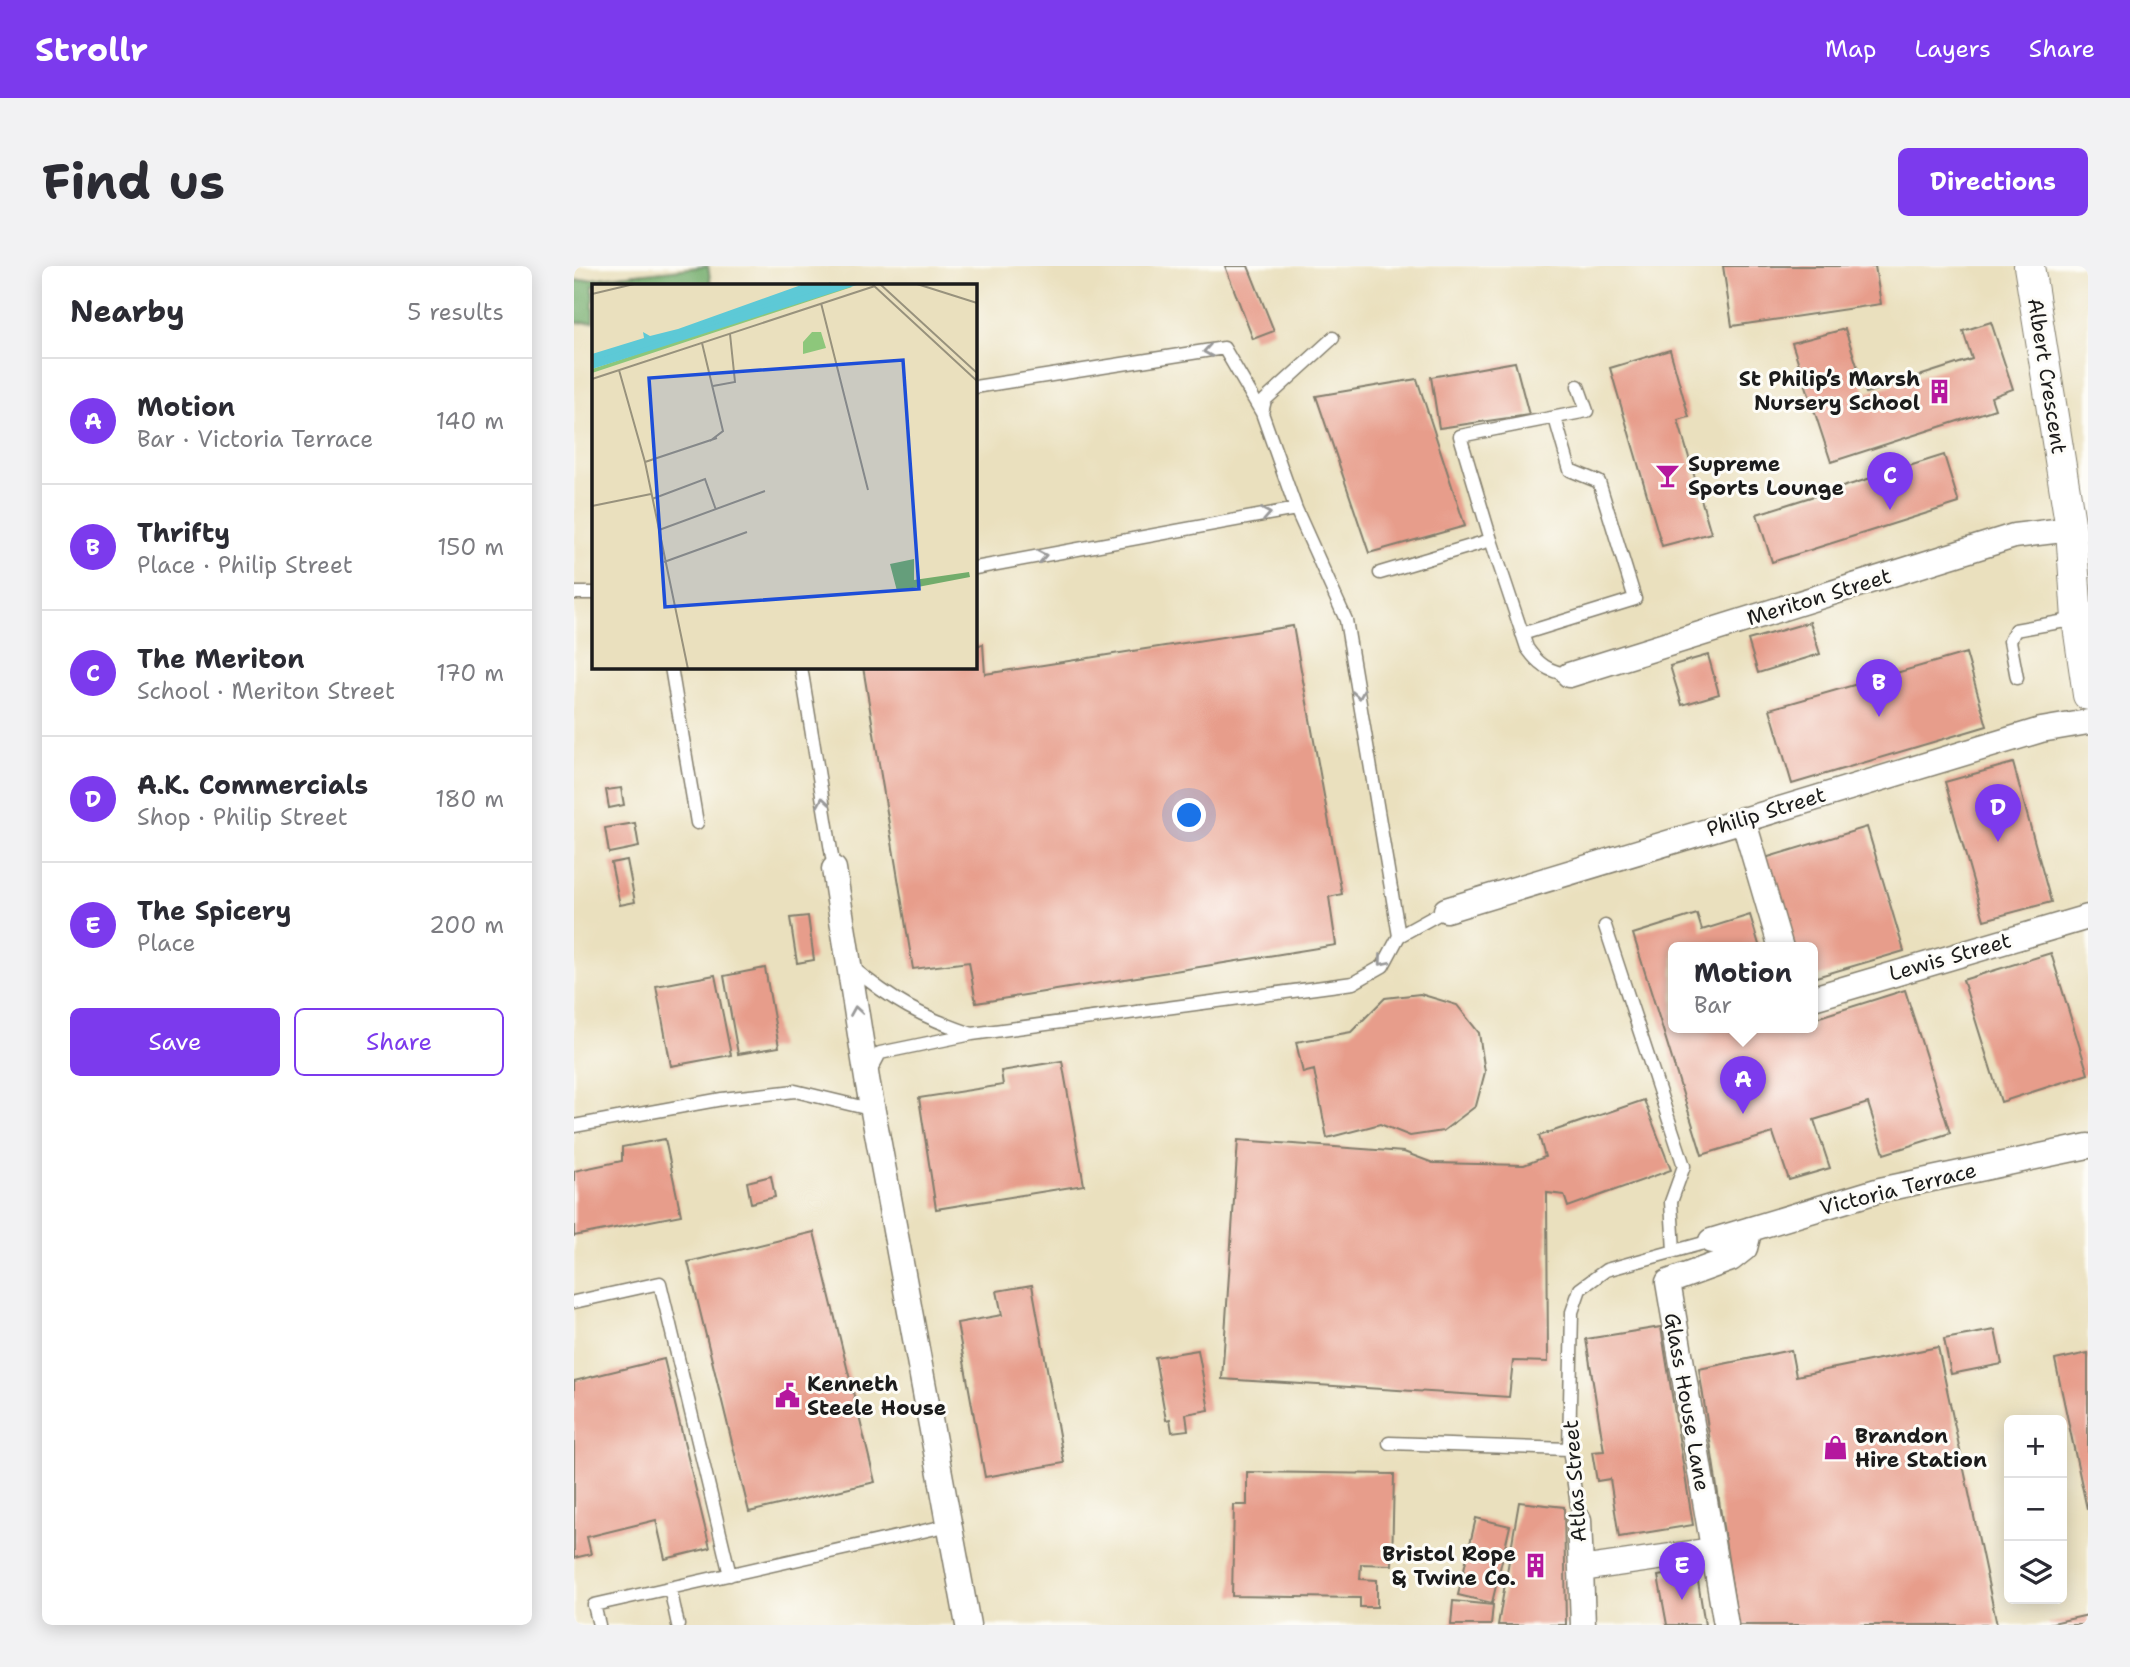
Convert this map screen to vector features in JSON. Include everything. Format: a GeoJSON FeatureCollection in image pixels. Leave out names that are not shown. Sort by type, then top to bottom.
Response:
{"type":"FeatureCollection","features":[{"type":"Feature","properties":{"kind":"street","name":"Albert Crescent"},"geometry":{"type":"LineString","coordinates":[[2029,266],[2071,529],[2077,619],[2086,662],[2088,695]]}},
{"type":"Feature","properties":{"kind":"street","name":"Meriton Street"},"geometry":{"type":"LineString","coordinates":[[1569,675],[2014,536],[2071,529]]}},
{"type":"Feature","properties":{"kind":"street","name":"Philip Street"},"geometry":{"type":"LineString","coordinates":[[1447,910],[2040,730],[2088,722]]}},
{"type":"Feature","properties":{"kind":"street"},"geometry":{"type":"LineString","coordinates":[[1743,819],[1779,942]]}},
{"type":"Feature","properties":{"kind":"street"},"geometry":{"type":"LineString","coordinates":[[834,870],[867,1079],[875,1110],[968,1625]]}},
{"type":"Feature","properties":{"kind":"street","name":"Lewis Street"},"geometry":{"type":"LineString","coordinates":[[1818,997],[2088,917]]}},
{"type":"Feature","properties":{"kind":"street","name":"Victoria Terrace"},"geometry":{"type":"LineString","coordinates":[[1711,1241],[1880,1190],[2088,1146]]}},
{"type":"Feature","properties":{"kind":"street","name":"Glass House Lane"},"geometry":{"type":"LineString","coordinates":[[1726,1625],[1668,1282],[1731,1259],[1745,1248],[1750,1229]]}},
{"type":"Feature","properties":{"kind":"street","name":"Atlas Street"},"geometry":{"type":"LineString","coordinates":[[1579,1520],[1583,1625]]}},
{"type":"Feature","properties":{"kind":"street","name":"Atlas Street"},"geometry":{"type":"LineString","coordinates":[[1581,1569],[1713,1550]]}},
{"type":"Feature","properties":{"kind":"lane"},"geometry":{"type":"LineString","coordinates":[[1262,414],[1265,400],[1333,338]]}},
{"type":"Feature","properties":{"kind":"lane"},"geometry":{"type":"LineString","coordinates":[[976,387],[1224,348],[1262,414],[1296,509],[1346,620],[1399,936]]}},
{"type":"Feature","properties":{"kind":"lane"},"geometry":{"type":"LineString","coordinates":[[1569,675],[1552,672],[1537,663],[1522,634],[1490,540],[1460,436],[1587,411],[1578,386]]}},
{"type":"Feature","properties":{"kind":"lane"},"geometry":{"type":"LineString","coordinates":[[1522,634],[1635,598],[1599,482],[1570,470],[1555,418]]}},
{"type":"Feature","properties":{"kind":"lane"},"geometry":{"type":"LineString","coordinates":[[976,568],[1296,509]]}},
{"type":"Feature","properties":{"kind":"lane"},"geometry":{"type":"LineString","coordinates":[[1380,573],[1490,540]]}},
{"type":"Feature","properties":{"kind":"lane"},"geometry":{"type":"LineString","coordinates":[[574,593],[592,593]]}},
{"type":"Feature","properties":{"kind":"lane"},"geometry":{"type":"LineString","coordinates":[[2017,678],[2010,641],[2015,630],[2077,619]]}},
{"type":"Feature","properties":{"kind":"lane"},"geometry":{"type":"LineString","coordinates":[[671,668],[697,823]]}},
{"type":"Feature","properties":{"kind":"lane"},"geometry":{"type":"LineString","coordinates":[[801,668],[834,870]]}},
{"type":"Feature","properties":{"kind":"lane"},"geometry":{"type":"LineString","coordinates":[[867,1079],[880,1053],[972,1034],[1353,983],[1383,967],[1399,936],[1447,910]]}},
{"type":"Feature","properties":{"kind":"lane"},"geometry":{"type":"LineString","coordinates":[[1605,926],[1685,1166],[1671,1202],[1674,1251]]}},
{"type":"Feature","properties":{"kind":"lane"},"geometry":{"type":"LineString","coordinates":[[849,964],[878,989],[923,1017],[972,1034]]}},
{"type":"Feature","properties":{"kind":"lane"},"geometry":{"type":"LineString","coordinates":[[574,1126],[722,1099],[795,1091],[875,1110]]}},
{"type":"Feature","properties":{"kind":"lane","name":"Atlas Street"},"geometry":{"type":"LineString","coordinates":[[1579,1520],[1569,1449],[1572,1312],[1580,1289],[1606,1270],[1711,1241]]}},
{"type":"Feature","properties":{"kind":"lane"},"geometry":{"type":"LineString","coordinates":[[574,1302],[660,1283],[730,1575]]}},
{"type":"Feature","properties":{"kind":"lane"},"geometry":{"type":"LineString","coordinates":[[1390,1443],[1569,1449]]}},
{"type":"Feature","properties":{"kind":"lane"},"geometry":{"type":"LineString","coordinates":[[599,1625],[594,1605],[950,1525]]}},
{"type":"Feature","properties":{"kind":"lane"},"geometry":{"type":"LineString","coordinates":[[670,1588],[678,1625]]}},
{"type":"Feature","properties":{"kind":"green space"},"geometry":{"type":"Polygon","coordinates":[[[708,266],[711,284],[592,284],[592,322],[574,323],[574,281],[708,266]]]}},
{"type":"Feature","properties":{"kind":"building"},"geometry":{"type":"Polygon","coordinates":[[[1225,266],[1248,266],[1274,331],[1253,339],[1225,266]]]}},
{"type":"Feature","properties":{"kind":"building"},"geometry":{"type":"Polygon","coordinates":[[[1723,266],[1875,266],[1881,304],[1732,326],[1723,266]]]}},
{"type":"Feature","properties":{"kind":"building","name":"St Philip’s Marsh Nursery School"},"geometry":{"type":"Polygon","coordinates":[[[1991,322],[2013,389],[1991,397],[1995,409],[1831,462],[1792,343],[1845,329],[1866,393],[1972,359],[1963,331],[1991,322]]]}},
{"type":"Feature","properties":{"kind":"building","name":"Supreme Sports Lounge"},"geometry":{"type":"Polygon","coordinates":[[[1670,350],[1689,417],[1678,420],[1711,533],[1662,546],[1610,368],[1670,350]]]}},
{"type":"Feature","properties":{"kind":"building"},"geometry":{"type":"Polygon","coordinates":[[[1515,362],[1529,415],[1439,428],[1431,377],[1515,362]]]}},
{"type":"Feature","properties":{"kind":"building"},"geometry":{"type":"Polygon","coordinates":[[[1417,379],[1465,526],[1369,553],[1316,396],[1417,379]]]}},
{"type":"Feature","properties":{"kind":"building"},"geometry":{"type":"Polygon","coordinates":[[[1944,455],[1959,503],[1772,562],[1757,514],[1944,455]]]}},
{"type":"Feature","properties":{"kind":"building"},"geometry":{"type":"Polygon","coordinates":[[[1810,622],[1820,654],[1758,673],[1748,640],[1810,622]]]}},
{"type":"Feature","properties":{"kind":"building"},"geometry":{"type":"Polygon","coordinates":[[[1293,626],[1342,894],[1329,897],[1336,945],[976,1003],[969,962],[913,969],[863,668],[976,668],[976,646],[983,644],[985,674],[1293,626]]]}},
{"type":"Feature","properties":{"kind":"building"},"geometry":{"type":"Polygon","coordinates":[[[1966,653],[1987,726],[1792,784],[1770,709],[1966,653]]]}},
{"type":"Feature","properties":{"kind":"building"},"geometry":{"type":"Polygon","coordinates":[[[1708,655],[1719,694],[1682,705],[1670,666],[1708,655]]]}},
{"type":"Feature","properties":{"kind":"building"},"geometry":{"type":"Polygon","coordinates":[[[2013,763],[2051,902],[1984,920],[1945,782],[2013,763]]]}},
{"type":"Feature","properties":{"kind":"building"},"geometry":{"type":"Polygon","coordinates":[[[621,788],[624,805],[609,808],[606,790],[621,788]]]}},
{"type":"Feature","properties":{"kind":"building"},"geometry":{"type":"Polygon","coordinates":[[[635,823],[639,847],[609,853],[605,828],[635,823]]]}},
{"type":"Feature","properties":{"kind":"building"},"geometry":{"type":"Polygon","coordinates":[[[1867,827],[1904,951],[1818,977],[1818,942],[1790,942],[1765,858],[1867,827]]]}},
{"type":"Feature","properties":{"kind":"building"},"geometry":{"type":"Polygon","coordinates":[[[627,860],[635,902],[620,905],[611,863],[627,860]]]}},
{"type":"Feature","properties":{"kind":"building"},"geometry":{"type":"Polygon","coordinates":[[[1697,914],[1702,930],[1750,915],[1758,942],[1668,942],[1668,1033],[1818,1033],[1818,1017],[1905,990],[1950,1133],[1884,1154],[1868,1103],[1814,1120],[1830,1168],[1789,1180],[1773,1133],[1702,1155],[1633,934],[1697,914]]]}},
{"type":"Feature","properties":{"kind":"building"},"geometry":{"type":"Polygon","coordinates":[[[808,916],[814,960],[797,963],[790,918],[808,916]]]}},
{"type":"Feature","properties":{"kind":"building"},"geometry":{"type":"Polygon","coordinates":[[[2051,953],[2088,1074],[2001,1102],[1963,980],[2051,953]]]}},
{"type":"Feature","properties":{"kind":"building"},"geometry":{"type":"Polygon","coordinates":[[[765,968],[779,1047],[738,1054],[724,976],[765,968]]]}},
{"type":"Feature","properties":{"kind":"building"},"geometry":{"type":"Polygon","coordinates":[[[715,975],[731,1055],[671,1066],[656,986],[715,975]]]}},
{"type":"Feature","properties":{"kind":"building"},"geometry":{"type":"Polygon","coordinates":[[[1420,994],[1457,1005],[1479,1033],[1485,1072],[1476,1106],[1443,1131],[1410,1136],[1380,1124],[1327,1138],[1314,1070],[1303,1073],[1296,1042],[1351,1032],[1385,998],[1420,994]]]}},
{"type":"Feature","properties":{"kind":"building"},"geometry":{"type":"Polygon","coordinates":[[[1062,1061],[1084,1185],[936,1209],[919,1098],[1003,1085],[1001,1071],[1062,1061]]]}},
{"type":"Feature","properties":{"kind":"building"},"geometry":{"type":"Polygon","coordinates":[[[1644,1100],[1671,1170],[1568,1207],[1564,1195],[1547,1193],[1548,1362],[1513,1361],[1509,1397],[1222,1379],[1238,1140],[1404,1152],[1433,1163],[1524,1165],[1545,1157],[1539,1136],[1644,1100]]]}},
{"type":"Feature","properties":{"kind":"building"},"geometry":{"type":"Polygon","coordinates":[[[665,1139],[681,1215],[574,1236],[574,1171],[622,1161],[622,1147],[665,1139]]]}},
{"type":"Feature","properties":{"kind":"building"},"geometry":{"type":"Polygon","coordinates":[[[771,1176],[775,1197],[751,1203],[747,1182],[771,1176]]]}},
{"type":"Feature","properties":{"kind":"building","name":"Kenneth Steele House"},"geometry":{"type":"Polygon","coordinates":[[[814,1232],[875,1482],[749,1512],[688,1262],[814,1232]]]}},
{"type":"Feature","properties":{"kind":"building"},"geometry":{"type":"Polygon","coordinates":[[[1032,1285],[1064,1463],[985,1477],[957,1323],[1002,1315],[997,1291],[1032,1285]]]}},
{"type":"Feature","properties":{"kind":"building"},"geometry":{"type":"Polygon","coordinates":[[[1661,1327],[1693,1525],[1619,1537],[1610,1479],[1597,1481],[1592,1452],[1604,1451],[1586,1339],[1661,1327]]]}},
{"type":"Feature","properties":{"kind":"building"},"geometry":{"type":"Polygon","coordinates":[[[1995,1330],[2002,1364],[1951,1374],[1944,1339],[1995,1330]]]}},
{"type":"Feature","properties":{"kind":"building","name":"Brandon Hire Station"},"geometry":{"type":"Polygon","coordinates":[[[1938,1347],[1997,1625],[1738,1625],[1699,1369],[1791,1350],[1796,1376],[1938,1347]]]}},
{"type":"Feature","properties":{"kind":"building"},"geometry":{"type":"Polygon","coordinates":[[[1198,1350],[1209,1410],[1186,1414],[1188,1430],[1172,1432],[1170,1419],[1166,1420],[1155,1357],[1198,1350]]]}},
{"type":"Feature","properties":{"kind":"building"},"geometry":{"type":"Polygon","coordinates":[[[2088,1353],[2088,1509],[2087,1509],[2055,1360],[2088,1353]]]}},
{"type":"Feature","properties":{"kind":"building"},"geometry":{"type":"Polygon","coordinates":[[[664,1359],[710,1548],[665,1559],[656,1520],[587,1537],[591,1554],[574,1558],[574,1381],[664,1359]]]}},
{"type":"Feature","properties":{"kind":"building"},"geometry":{"type":"Polygon","coordinates":[[[1247,1472],[1394,1474],[1392,1565],[1361,1564],[1360,1579],[1377,1580],[1377,1607],[1360,1607],[1360,1598],[1232,1596],[1234,1505],[1247,1505],[1247,1472]]]}},
{"type":"Feature","properties":{"kind":"building","name":"Bristol Rope & Twine Co."},"geometry":{"type":"Polygon","coordinates":[[[1519,1502],[1564,1507],[1566,1625],[1498,1625],[1519,1502]]]}},
{"type":"Feature","properties":{"kind":"building"},"geometry":{"type":"Polygon","coordinates":[[[1476,1518],[1510,1526],[1492,1603],[1458,1595],[1476,1518]]]}},
{"type":"Feature","properties":{"kind":"building"},"geometry":{"type":"Polygon","coordinates":[[[1696,1569],[1705,1625],[1667,1625],[1658,1576],[1696,1569]]]}},
{"type":"Feature","properties":{"kind":"building"},"geometry":{"type":"Polygon","coordinates":[[[1453,1601],[1493,1605],[1491,1625],[1451,1625],[1453,1601]]]}},
{"type":"Feature","properties":{"kind":"building"},"geometry":{"type":"Polygon","coordinates":[[[2088,1615],[2088,1625],[2048,1625],[2048,1624],[2088,1615]]]}},
{"type":"Feature","properties":{"kind":"place","name":"St Philip’s Marsh Nursery School"},"geometry":{"type":"Point","coordinates":[1940,391]}},
{"type":"Feature","properties":{"kind":"place","name":"Supreme Sports Lounge"},"geometry":{"type":"Point","coordinates":[1668,476]}},
{"type":"Feature","properties":{"kind":"place","name":"The Meriton"},"geometry":{"type":"Point","coordinates":[1890,510]}},
{"type":"Feature","properties":{"kind":"place","name":"Thrifty"},"geometry":{"type":"Point","coordinates":[1879,717]}},
{"type":"Feature","properties":{"kind":"place","name":"A.K. Commercials"},"geometry":{"type":"Point","coordinates":[1998,842]}},
{"type":"Feature","properties":{"kind":"place","name":"Motion"},"geometry":{"type":"Point","coordinates":[1743,1114]}},
{"type":"Feature","properties":{"kind":"place","name":"Kenneth Steele House"},"geometry":{"type":"Point","coordinates":[787,1396]}},
{"type":"Feature","properties":{"kind":"place","name":"Brandon Hire Station"},"geometry":{"type":"Point","coordinates":[1835,1448]}},
{"type":"Feature","properties":{"kind":"place","name":"Bristol Rope & Twine Co."},"geometry":{"type":"Point","coordinates":[1536,1566]}},
{"type":"Feature","properties":{"kind":"place","name":"The Spicery"},"geometry":{"type":"Point","coordinates":[1682,1600]}}]}
